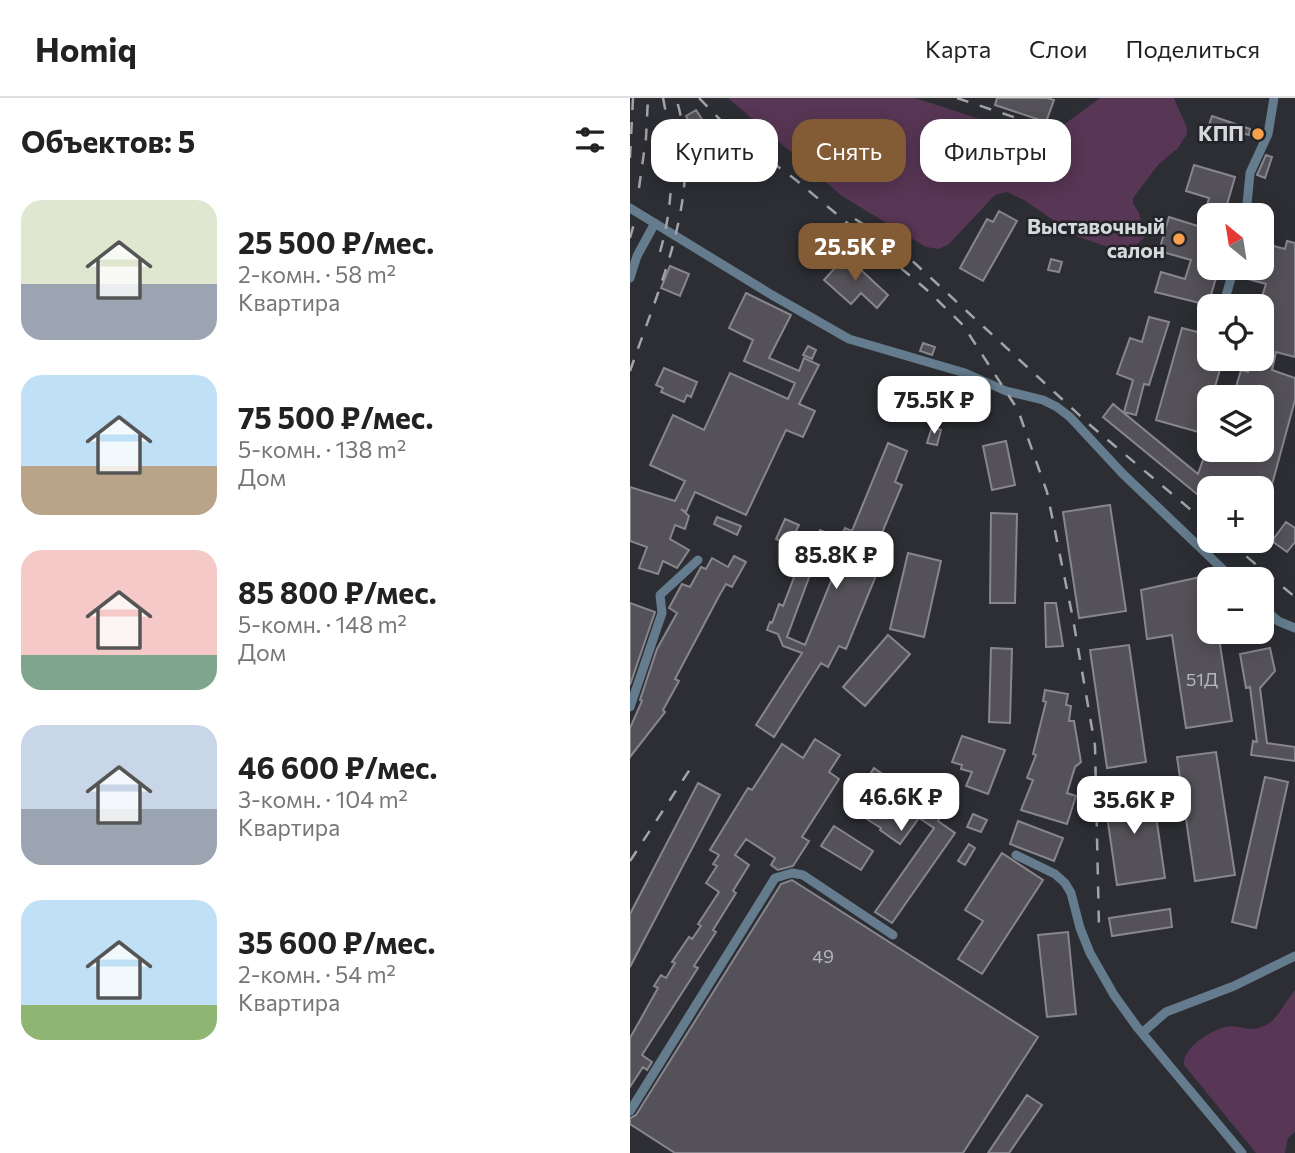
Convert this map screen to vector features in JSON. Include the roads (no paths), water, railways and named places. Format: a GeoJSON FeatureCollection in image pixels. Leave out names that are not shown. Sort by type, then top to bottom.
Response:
{"type":"FeatureCollection","features":[{"type":"Feature","properties":{"kind":"street"},"geometry":{"type":"LineString","coordinates":[[1247,203],[1250,173],[1268,134],[1274,98]]}},
{"type":"Feature","properties":{"kind":"street"},"geometry":{"type":"LineString","coordinates":[[630,208],[849,339],[965,373],[1006,391],[1042,400],[1056,407],[1070,417],[1123,474],[1220,567]]}},
{"type":"Feature","properties":{"kind":"street"},"geometry":{"type":"LineString","coordinates":[[630,278],[655,223]]}},
{"type":"Feature","properties":{"kind":"street"},"geometry":{"type":"LineString","coordinates":[[630,707],[662,613],[660,595],[698,560]]}},
{"type":"Feature","properties":{"kind":"street"},"geometry":{"type":"LineString","coordinates":[[1274,618],[1295,628]]}},
{"type":"Feature","properties":{"kind":"street"},"geometry":{"type":"LineString","coordinates":[[1016,855],[1055,874],[1065,883],[1071,893],[1090,953],[1114,995],[1142,1033],[1242,1153]]}},
{"type":"Feature","properties":{"kind":"street"},"geometry":{"type":"LineString","coordinates":[[630,1111],[775,878],[792,873],[803,875],[893,935]]}},
{"type":"Feature","properties":{"kind":"street"},"geometry":{"type":"LineString","coordinates":[[1142,1033],[1166,1012],[1234,986],[1295,956]]}},
{"type":"Feature","properties":{"kind":"railway"},"geometry":{"type":"LineString","coordinates":[[630,158],[633,98]]}},
{"type":"Feature","properties":{"kind":"railway"},"geometry":{"type":"LineString","coordinates":[[639,188],[648,98]]}},
{"type":"Feature","properties":{"kind":"railway"},"geometry":{"type":"LineString","coordinates":[[660,252],[668,213],[671,175],[663,98]]}},
{"type":"Feature","properties":{"kind":"railway"},"geometry":{"type":"LineString","coordinates":[[630,371],[665,271],[682,202],[684,133],[676,98]]}},
{"type":"Feature","properties":{"kind":"railway"},"geometry":{"type":"LineString","coordinates":[[699,98],[734,134],[796,180],[927,290],[963,325],[1018,410],[1047,492],[1095,746],[1099,928]]}},
{"type":"Feature","properties":{"kind":"railway"},"geometry":{"type":"LineString","coordinates":[[957,98],[1019,119]]}},
{"type":"Feature","properties":{"kind":"railway"},"geometry":{"type":"LineString","coordinates":[[855,219],[893,243],[1090,425],[1197,515]]}},
{"type":"Feature","properties":{"kind":"railway"},"geometry":{"type":"LineString","coordinates":[[630,238],[635,220]]}},
{"type":"Feature","properties":{"kind":"railway"},"geometry":{"type":"LineString","coordinates":[[1242,553],[1295,597]]}},
{"type":"Feature","properties":{"kind":"railway"},"geometry":{"type":"LineString","coordinates":[[630,861],[694,763]]}},
{"type":"Feature","properties":{"kind":"place","name":"КПП"},"geometry":{"type":"Point","coordinates":[1258,134]}},
{"type":"Feature","properties":{"kind":"place","name":"Выставочный салон"},"geometry":{"type":"Point","coordinates":[1179,239]}}]}
